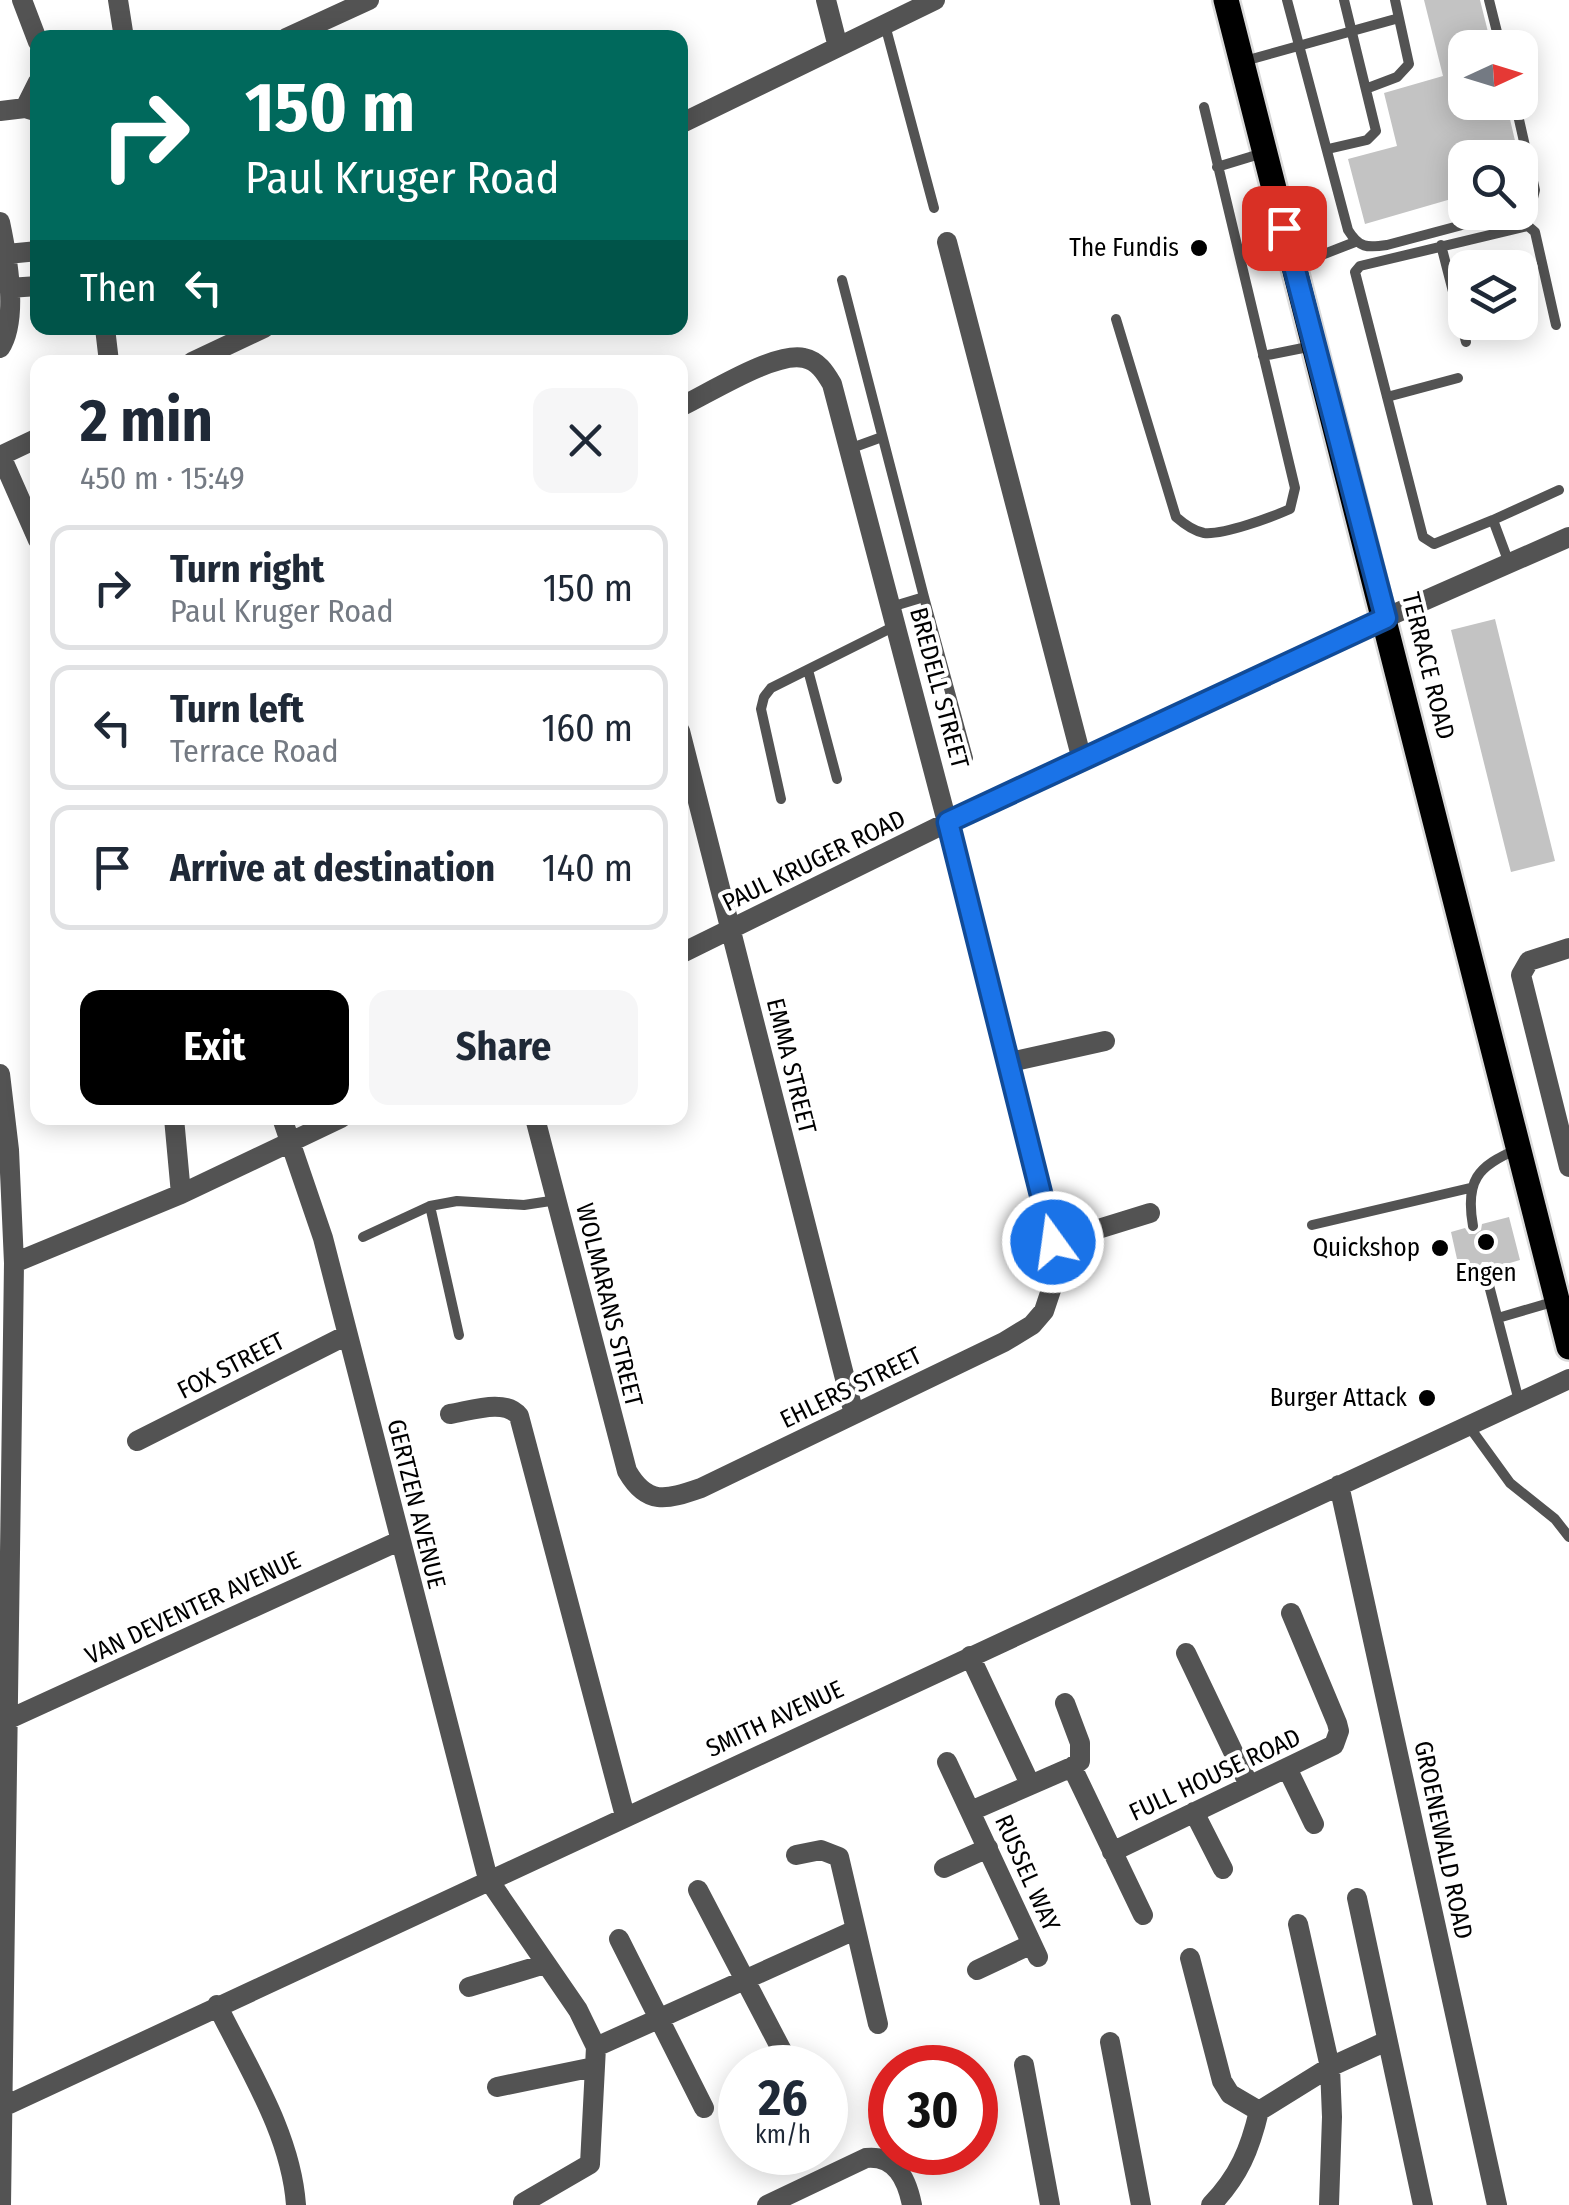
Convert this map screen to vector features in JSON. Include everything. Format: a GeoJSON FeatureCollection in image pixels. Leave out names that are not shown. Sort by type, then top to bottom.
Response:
{"type":"FeatureCollection","features":[{"type":"Feature","properties":{"kind":"main road","name":"TERRACE ROAD"},"geometry":{"type":"LineString","coordinates":[[1226,0],[1569,1347]]}},
{"type":"Feature","properties":{"kind":"street"},"geometry":{"type":"LineString","coordinates":[[22,0],[33,30]]}},
{"type":"Feature","properties":{"kind":"street"},"geometry":{"type":"LineString","coordinates":[[118,0],[120,30]]}},
{"type":"Feature","properties":{"kind":"street"},"geometry":{"type":"LineString","coordinates":[[303,30],[368,0]]}},
{"type":"Feature","properties":{"kind":"street"},"geometry":{"type":"LineString","coordinates":[[826,0],[838,46]]}},
{"type":"Feature","properties":{"kind":"street"},"geometry":{"type":"LineString","coordinates":[[688,120],[935,0]]}},
{"type":"Feature","properties":{"kind":"street"},"geometry":{"type":"LineString","coordinates":[[0,111],[30,110]]}},
{"type":"Feature","properties":{"kind":"street"},"geometry":{"type":"LineString","coordinates":[[0,222],[9,288],[7,331],[0,348]]}},
{"type":"Feature","properties":{"kind":"street"},"geometry":{"type":"LineString","coordinates":[[947,242],[1082,760]]}},
{"type":"Feature","properties":{"kind":"street"},"geometry":{"type":"LineString","coordinates":[[7,254],[30,253]]}},
{"type":"Feature","properties":{"kind":"street"},"geometry":{"type":"LineString","coordinates":[[9,288],[30,287]]}},
{"type":"Feature","properties":{"kind":"street"},"geometry":{"type":"LineString","coordinates":[[207,355],[249,335]]}},
{"type":"Feature","properties":{"kind":"street","name":"BREDELL STREET"},"geometry":{"type":"LineString","coordinates":[[688,403],[781,358],[806,358],[827,375],[1010,1062],[1053,1242],[1052,1290]]}},
{"type":"Feature","properties":{"kind":"street"},"geometry":{"type":"LineString","coordinates":[[30,442],[0,456],[30,522]]}},
{"type":"Feature","properties":{"kind":"street","name":"PAUL KRUGER ROAD"},"geometry":{"type":"LineString","coordinates":[[688,950],[948,822],[1569,537]]}},
{"type":"Feature","properties":{"kind":"street","name":"EMMA STREET"},"geometry":{"type":"LineString","coordinates":[[688,761],[854,1414]]}},
{"type":"Feature","properties":{"kind":"street"},"geometry":{"type":"LineString","coordinates":[[1569,948],[1529,961],[1521,975],[1569,1168]]}},
{"type":"Feature","properties":{"kind":"street"},"geometry":{"type":"LineString","coordinates":[[1010,1062],[1105,1041]]}},
{"type":"Feature","properties":{"kind":"street"},"geometry":{"type":"LineString","coordinates":[[0,1074],[9,1150],[14,1264],[6,1460],[7,1720],[0,2205]]}},
{"type":"Feature","properties":{"kind":"street"},"geometry":{"type":"LineString","coordinates":[[175,1125],[181,1194]]}},
{"type":"Feature","properties":{"kind":"street","name":"GERTZEN AVENUE"},"geometry":{"type":"LineString","coordinates":[[284,1125],[323,1238],[488,1879],[587,2024],[595,2057]]}},
{"type":"Feature","properties":{"kind":"street"},"geometry":{"type":"LineString","coordinates":[[14,1264],[181,1194],[326,1125]]}},
{"type":"Feature","properties":{"kind":"street","name":"WOLMARANS STREET"},"geometry":{"type":"LineString","coordinates":[[537,1125],[626,1471],[649,1496]]}},
{"type":"Feature","properties":{"kind":"street"},"geometry":{"type":"LineString","coordinates":[[1053,1242],[1150,1213]]}},
{"type":"Feature","properties":{"kind":"street","name":"EHLERS STREET"},"geometry":{"type":"LineString","coordinates":[[649,1496],[664,1498],[701,1488],[1004,1342],[1032,1325],[1044,1311],[1052,1290]]}},
{"type":"Feature","properties":{"kind":"street","name":"FOX STREET"},"geometry":{"type":"LineString","coordinates":[[137,1441],[347,1335]]}},
{"type":"Feature","properties":{"kind":"street","name":"SMITH AVENUE"},"geometry":{"type":"LineString","coordinates":[[3,2107],[1569,1378]]}},
{"type":"Feature","properties":{"kind":"street"},"geometry":{"type":"LineString","coordinates":[[450,1414],[504,1406],[514,1409],[519,1416],[625,1816]]}},
{"type":"Feature","properties":{"kind":"street","name":"GROENEWALD ROAD"},"geometry":{"type":"LineString","coordinates":[[1340,1485],[1497,2205]]}},
{"type":"Feature","properties":{"kind":"street","name":"VAN DEVENTER AVENUE"},"geometry":{"type":"LineString","coordinates":[[7,1720],[399,1541]]}},
{"type":"Feature","properties":{"kind":"street","name":"FULL HOUSE ROAD"},"geometry":{"type":"LineString","coordinates":[[1112,1852],[1334,1745],[1338,1723],[1291,1613]]}},
{"type":"Feature","properties":{"kind":"street"},"geometry":{"type":"LineString","coordinates":[[1186,1653],[1249,1784]]}},
{"type":"Feature","properties":{"kind":"street"},"geometry":{"type":"LineString","coordinates":[[970,1656],[1030,1784]]}},
{"type":"Feature","properties":{"kind":"street"},"geometry":{"type":"LineString","coordinates":[[1065,1702],[1081,1750],[1080,1761],[1072,1767],[1143,1916]]}},
{"type":"Feature","properties":{"kind":"street","name":"RUSSEL WAY"},"geometry":{"type":"LineString","coordinates":[[947,1762],[1035,1950],[977,1970]]}},
{"type":"Feature","properties":{"kind":"street","name":"RUSSEL WAY"},"geometry":{"type":"LineString","coordinates":[[972,1811],[1072,1767]]}},
{"type":"Feature","properties":{"kind":"street"},"geometry":{"type":"LineString","coordinates":[[1287,1768],[1314,1824]]}},
{"type":"Feature","properties":{"kind":"street"},"geometry":{"type":"LineString","coordinates":[[1194,1812],[1223,1868]]}},
{"type":"Feature","properties":{"kind":"street"},"geometry":{"type":"LineString","coordinates":[[944,1868],[988,1848]]}},
{"type":"Feature","properties":{"kind":"street"},"geometry":{"type":"LineString","coordinates":[[796,1855],[820,1850],[839,1857],[878,2024]]}},
{"type":"Feature","properties":{"kind":"street"},"geometry":{"type":"LineString","coordinates":[[698,1890],[778,2045]]}},
{"type":"Feature","properties":{"kind":"street"},"geometry":{"type":"LineString","coordinates":[[1357,1898],[1423,2205]]}},
{"type":"Feature","properties":{"kind":"street"},"geometry":{"type":"LineString","coordinates":[[1298,1924],[1330,2067],[1329,2205]]}},
{"type":"Feature","properties":{"kind":"street"},"geometry":{"type":"LineString","coordinates":[[498,2087],[595,2057],[659,2020],[855,1930]]}},
{"type":"Feature","properties":{"kind":"street"},"geometry":{"type":"LineString","coordinates":[[619,1938],[704,2108]]}},
{"type":"Feature","properties":{"kind":"street"},"geometry":{"type":"LineString","coordinates":[[1190,1958],[1222,2081],[1230,2094],[1260,2111]]}},
{"type":"Feature","properties":{"kind":"street"},"geometry":{"type":"LineString","coordinates":[[469,1987],[546,1964]]}},
{"type":"Feature","properties":{"kind":"street"},"geometry":{"type":"LineString","coordinates":[[217,2005],[285,2145],[296,2205]]}},
{"type":"Feature","properties":{"kind":"street"},"geometry":{"type":"LineString","coordinates":[[1211,2205],[1244,2164],[1260,2111],[1330,2067],[1387,2041]]}},
{"type":"Feature","properties":{"kind":"street"},"geometry":{"type":"LineString","coordinates":[[1110,2042],[1141,2205]]}},
{"type":"Feature","properties":{"kind":"street"},"geometry":{"type":"LineString","coordinates":[[522,2203],[590,2164],[595,2057]]}},
{"type":"Feature","properties":{"kind":"street"},"geometry":{"type":"LineString","coordinates":[[1024,2065],[1050,2205]]}},
{"type":"Feature","properties":{"kind":"street"},"geometry":{"type":"LineString","coordinates":[[767,2205],[866,2158],[878,2157],[899,2171],[912,2205]]}},
{"type":"Feature","properties":{"kind":"lane"},"geometry":{"type":"LineString","coordinates":[[1287,0],[1348,230],[1355,242],[1366,248],[1387,245],[1448,229]]}},
{"type":"Feature","properties":{"kind":"lane"},"geometry":{"type":"LineString","coordinates":[[1328,149],[1374,135],[1368,88],[1344,0]]}},
{"type":"Feature","properties":{"kind":"lane"},"geometry":{"type":"LineString","coordinates":[[1368,88],[1397,77],[1409,64],[1394,0]]}},
{"type":"Feature","properties":{"kind":"lane"},"geometry":{"type":"LineString","coordinates":[[1489,0],[1496,30]]}},
{"type":"Feature","properties":{"kind":"lane"},"geometry":{"type":"LineString","coordinates":[[1240,62],[1399,18]]}},
{"type":"Feature","properties":{"kind":"lane"},"geometry":{"type":"LineString","coordinates":[[885,24],[934,208]]}},
{"type":"Feature","properties":{"kind":"lane"},"geometry":{"type":"LineString","coordinates":[[1116,319],[1176,517],[1190,528],[1207,533],[1275,516],[1290,508],[1295,488],[1204,107]]}},
{"type":"Feature","properties":{"kind":"lane"},"geometry":{"type":"LineString","coordinates":[[1218,167],[1264,153]]}},
{"type":"Feature","properties":{"kind":"lane"},"geometry":{"type":"LineString","coordinates":[[1556,325],[1532,228],[1524,226],[1441,245],[1360,266],[1355,272],[1427,542],[1444,541],[1559,490]]}},
{"type":"Feature","properties":{"kind":"lane"},"geometry":{"type":"LineString","coordinates":[[1294,266],[1355,242]]}},
{"type":"Feature","properties":{"kind":"lane"},"geometry":{"type":"LineString","coordinates":[[1441,245],[1466,342]]}},
{"type":"Feature","properties":{"kind":"lane"},"geometry":{"type":"LineString","coordinates":[[842,280],[968,758]]}},
{"type":"Feature","properties":{"kind":"lane"},"geometry":{"type":"LineString","coordinates":[[1264,356],[1314,346]]}},
{"type":"Feature","properties":{"kind":"lane"},"geometry":{"type":"LineString","coordinates":[[1387,397],[1458,378]]}},
{"type":"Feature","properties":{"kind":"lane"},"geometry":{"type":"LineString","coordinates":[[849,449],[882,437]]}},
{"type":"Feature","properties":{"kind":"lane"},"geometry":{"type":"LineString","coordinates":[[1493,520],[1509,563]]}},
{"type":"Feature","properties":{"kind":"lane"},"geometry":{"type":"LineString","coordinates":[[781,798],[762,709],[764,697],[772,688],[924,598]]}},
{"type":"Feature","properties":{"kind":"lane"},"geometry":{"type":"LineString","coordinates":[[808,670],[837,779]]}},
{"type":"Feature","properties":{"kind":"lane"},"geometry":{"type":"LineString","coordinates":[[1473,1226],[1470,1188],[1477,1175],[1496,1158],[1519,1149]]}},
{"type":"Feature","properties":{"kind":"lane"},"geometry":{"type":"LineString","coordinates":[[1312,1225],[1470,1188]]}},
{"type":"Feature","properties":{"kind":"lane"},"geometry":{"type":"LineString","coordinates":[[363,1237],[430,1206],[457,1202],[524,1206],[556,1200]]}},
{"type":"Feature","properties":{"kind":"lane"},"geometry":{"type":"LineString","coordinates":[[430,1206],[458,1335]]}},
{"type":"Feature","properties":{"kind":"lane"},"geometry":{"type":"LineString","coordinates":[[1485,1270],[1520,1401]]}},
{"type":"Feature","properties":{"kind":"lane"},"geometry":{"type":"LineString","coordinates":[[1498,1318],[1557,1301]]}},
{"type":"Feature","properties":{"kind":"lane"},"geometry":{"type":"LineString","coordinates":[[1468,1425],[1510,1483],[1555,1518],[1569,1537]]}},
{"type":"Feature","properties":{"kind":"building"},"geometry":{"type":"Polygon","coordinates":[[[1424,0],[1480,0],[1488,30],[1448,30],[1448,120],[1510,120],[1515,140],[1448,140],[1448,200],[1365,224],[1348,159],[1397,146],[1384,93],[1443,76],[1424,0]]]}},
{"type":"Feature","properties":{"kind":"building"},"geometry":{"type":"Polygon","coordinates":[[[1495,619],[1555,861],[1511,872],[1451,630],[1495,619]]]}},
{"type":"Feature","properties":{"kind":"building"},"geometry":{"type":"Polygon","coordinates":[[[1509,1217],[1520,1260],[1493,1268],[1482,1262],[1477,1272],[1461,1277],[1451,1232],[1465,1228],[1469,1234],[1475,1234],[1482,1224],[1509,1217]]]}},
{"type":"Feature","properties":{"kind":"place","name":"The Fundis"},"geometry":{"type":"Point","coordinates":[1199,248]}},
{"type":"Feature","properties":{"kind":"place","name":"Engen"},"geometry":{"type":"Point","coordinates":[1486,1242]}},
{"type":"Feature","properties":{"kind":"place","name":"Quickshop"},"geometry":{"type":"Point","coordinates":[1440,1248]}},
{"type":"Feature","properties":{"kind":"place","name":"Burger Attack"},"geometry":{"type":"Point","coordinates":[1427,1398]}},
{"type":"Feature","properties":{"kind":"route"},"geometry":{"type":"LineString","coordinates":[[1053,1242],[948,822],[1386,618],[1284,228]]}}]}
